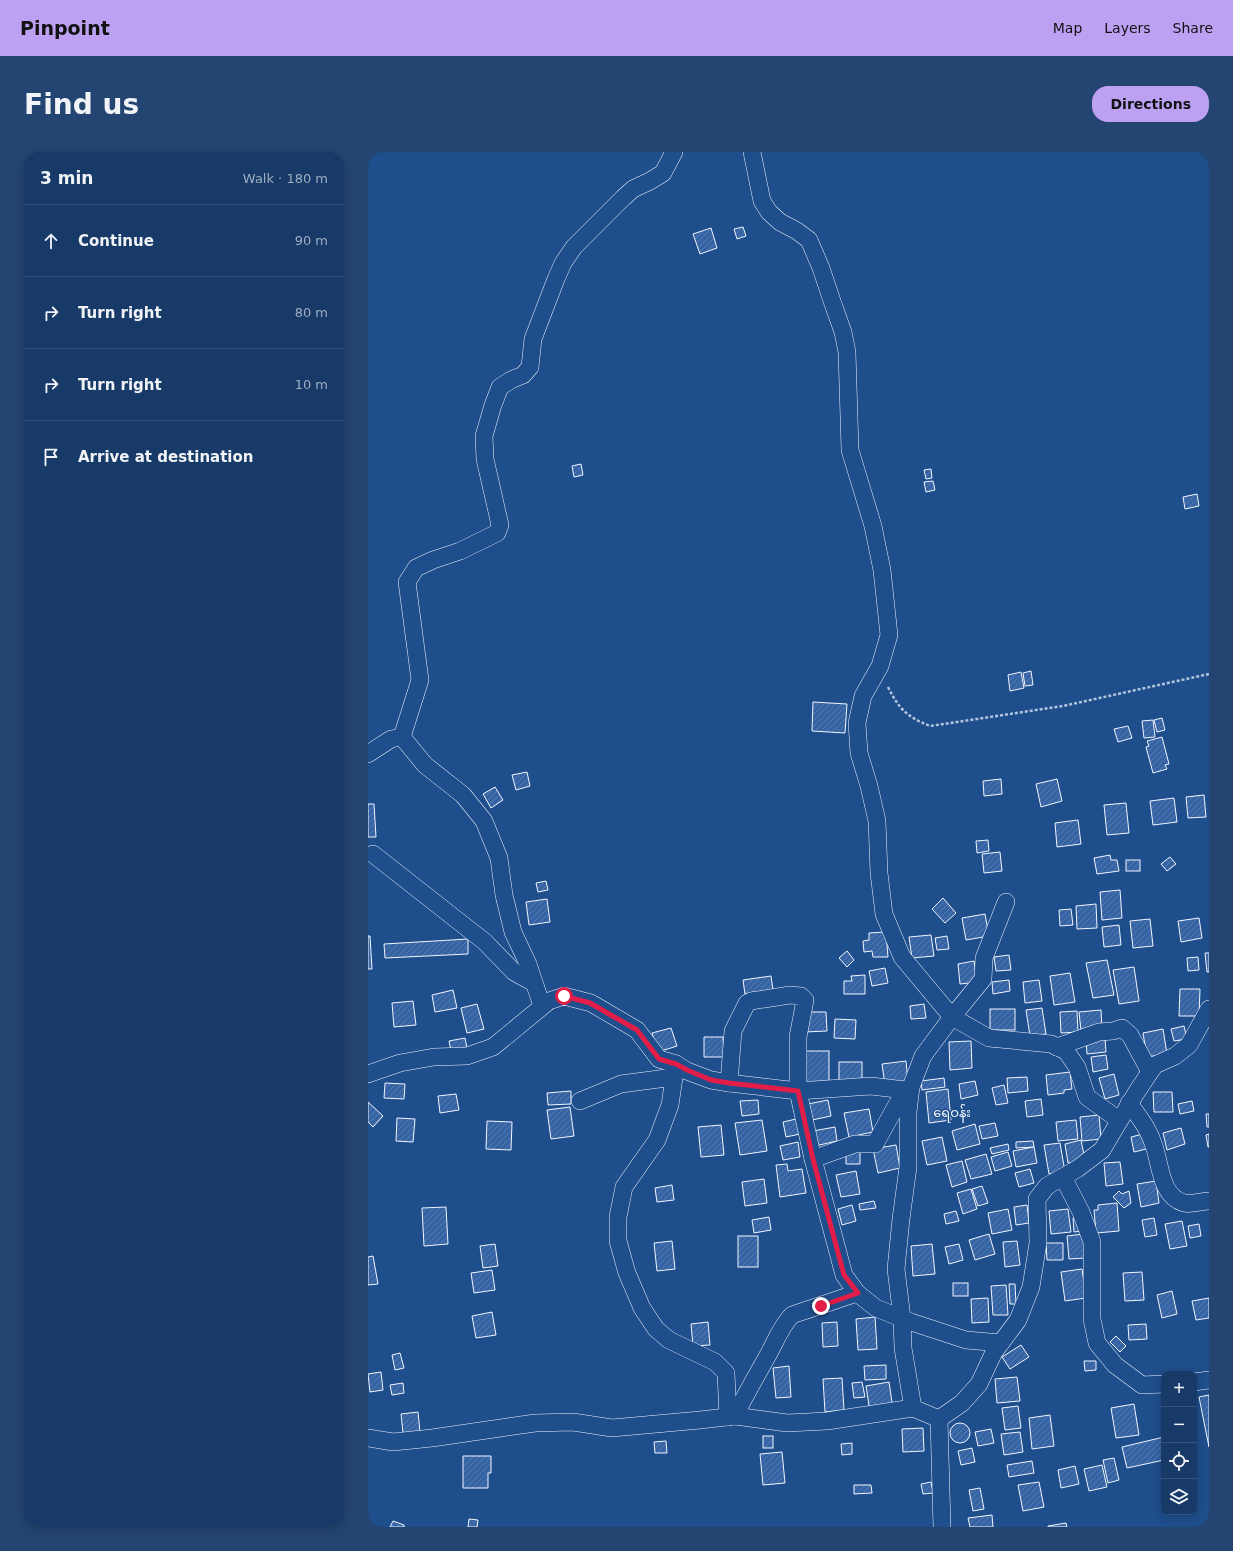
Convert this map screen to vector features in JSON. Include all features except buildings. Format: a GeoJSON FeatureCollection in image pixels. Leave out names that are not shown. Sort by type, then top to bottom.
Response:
{"type":"FeatureCollection","features":[{"type":"Feature","properties":{"kind":"street"},"geometry":{"type":"LineString","coordinates":[[402,737],[420,680],[407,582],[416,568],[497,533],[500,525],[485,459],[484,436],[500,387],[523,375],[530,367],[533,339],[556,280],[574,247],[633,189],[650,181],[662,173],[670,162],[674,152]]}},
{"type":"Feature","properties":{"kind":"street"},"geometry":{"type":"LineString","coordinates":[[752,152],[762,201],[769,212],[780,222],[797,231],[809,240],[821,268],[847,352],[850,450],[873,526],[882,570],[889,635],[880,666],[863,696],[857,723],[858,753],[869,786],[877,821],[879,873],[884,914],[902,957],[952,1017],[989,1038],[1051,1044],[1066,1051],[1076,1067],[1087,1097],[1119,1120]]}},
{"type":"Feature","properties":{"kind":"street"},"geometry":{"type":"LineString","coordinates":[[368,754],[391,739],[402,737]]}},
{"type":"Feature","properties":{"kind":"street"},"geometry":{"type":"LineString","coordinates":[[402,737],[425,765],[463,795],[484,821],[499,858],[504,895],[513,932],[528,964],[542,1006]]}},
{"type":"Feature","properties":{"kind":"street"},"geometry":{"type":"LineString","coordinates":[[373,854],[485,942],[514,972],[534,983]]}},
{"type":"Feature","properties":{"kind":"street"},"geometry":{"type":"LineString","coordinates":[[813,1159],[855,1144],[875,1144],[908,1088],[923,1056],[983,979],[984,958],[1006,902]]}},
{"type":"Feature","properties":{"kind":"street"},"geometry":{"type":"LineString","coordinates":[[729,1083],[733,1031],[747,1003],[751,1001],[790,995],[801,996],[805,1000],[798,1037],[798,1091],[813,1159],[844,1275],[858,1293],[876,1308],[934,1330],[966,1340],[1001,1342]]}},
{"type":"Feature","properties":{"kind":"street"},"geometry":{"type":"LineString","coordinates":[[368,1074],[400,1063],[434,1057],[467,1056],[493,1047],[542,1006],[549,1001],[564,996],[590,1003],[637,1030],[659,1059],[675,1070]]}},
{"type":"Feature","properties":{"kind":"street"},"geometry":{"type":"LineString","coordinates":[[939,1419],[962,1403],[979,1384],[994,1352],[1018,1320],[1031,1287],[1038,1243],[1037,1199],[1047,1186],[1063,1177],[1102,1150],[1129,1103],[1155,1065],[1175,1056],[1189,1045],[1209,1009]]}},
{"type":"Feature","properties":{"kind":"street"},"geometry":{"type":"LineString","coordinates":[[1057,1047],[1099,1032],[1113,1031],[1122,1028],[1130,1035],[1150,1072]]}},
{"type":"Feature","properties":{"kind":"street"},"geometry":{"type":"LineString","coordinates":[[580,1102],[621,1084],[675,1070],[687,1070],[711,1080],[798,1091],[871,1086],[908,1088]]}},
{"type":"Feature","properties":{"kind":"street"},"geometry":{"type":"LineString","coordinates":[[675,1070],[670,1105],[657,1140],[624,1188],[618,1217],[618,1241],[627,1273],[642,1308],[656,1329],[669,1340],[715,1362],[726,1373],[732,1416]]}},
{"type":"Feature","properties":{"kind":"street"},"geometry":{"type":"LineString","coordinates":[[908,1088],[908,1167],[900,1218],[896,1269],[902,1318],[903,1348],[913,1408]]}},
{"type":"Feature","properties":{"kind":"street"},"geometry":{"type":"LineString","coordinates":[[1129,1103],[1145,1125],[1154,1146],[1160,1172],[1171,1195],[1185,1203],[1209,1201]]}},
{"type":"Feature","properties":{"kind":"street"},"geometry":{"type":"LineString","coordinates":[[1063,1177],[1081,1212],[1092,1242],[1092,1319],[1096,1343],[1115,1365],[1142,1385],[1161,1384]]}},
{"type":"Feature","properties":{"kind":"street"},"geometry":{"type":"LineString","coordinates":[[732,1416],[768,1355],[784,1322],[792,1315],[858,1293]]}},
{"type":"Feature","properties":{"kind":"street"},"geometry":{"type":"LineString","coordinates":[[1197,1382],[1209,1380]]}},
{"type":"Feature","properties":{"kind":"street"},"geometry":{"type":"LineString","coordinates":[[368,1438],[393,1442],[432,1438],[535,1423],[573,1422],[612,1428],[732,1416],[787,1423],[827,1421],[913,1408],[939,1419]]}},
{"type":"Feature","properties":{"kind":"street"},"geometry":{"type":"LineString","coordinates":[[939,1419],[942,1527]]}},
{"type":"Feature","properties":{"kind":"path"},"geometry":{"type":"LineString","coordinates":[[880,666],[898,706],[920,722],[930,726],[1063,706],[1209,674]]}},
{"type":"Feature","properties":{"kind":"district","name":"ရေဝန်း"},"geometry":{"type":"Point","coordinates":[952,1112]}},
{"type":"Feature","properties":{"kind":"route"},"geometry":{"type":"LineString","coordinates":[[564,996],[590,1003],[637,1030],[659,1059],[676,1064],[711,1080],[798,1091],[813,1159],[844,1275],[858,1293],[821,1306]]}}]}
